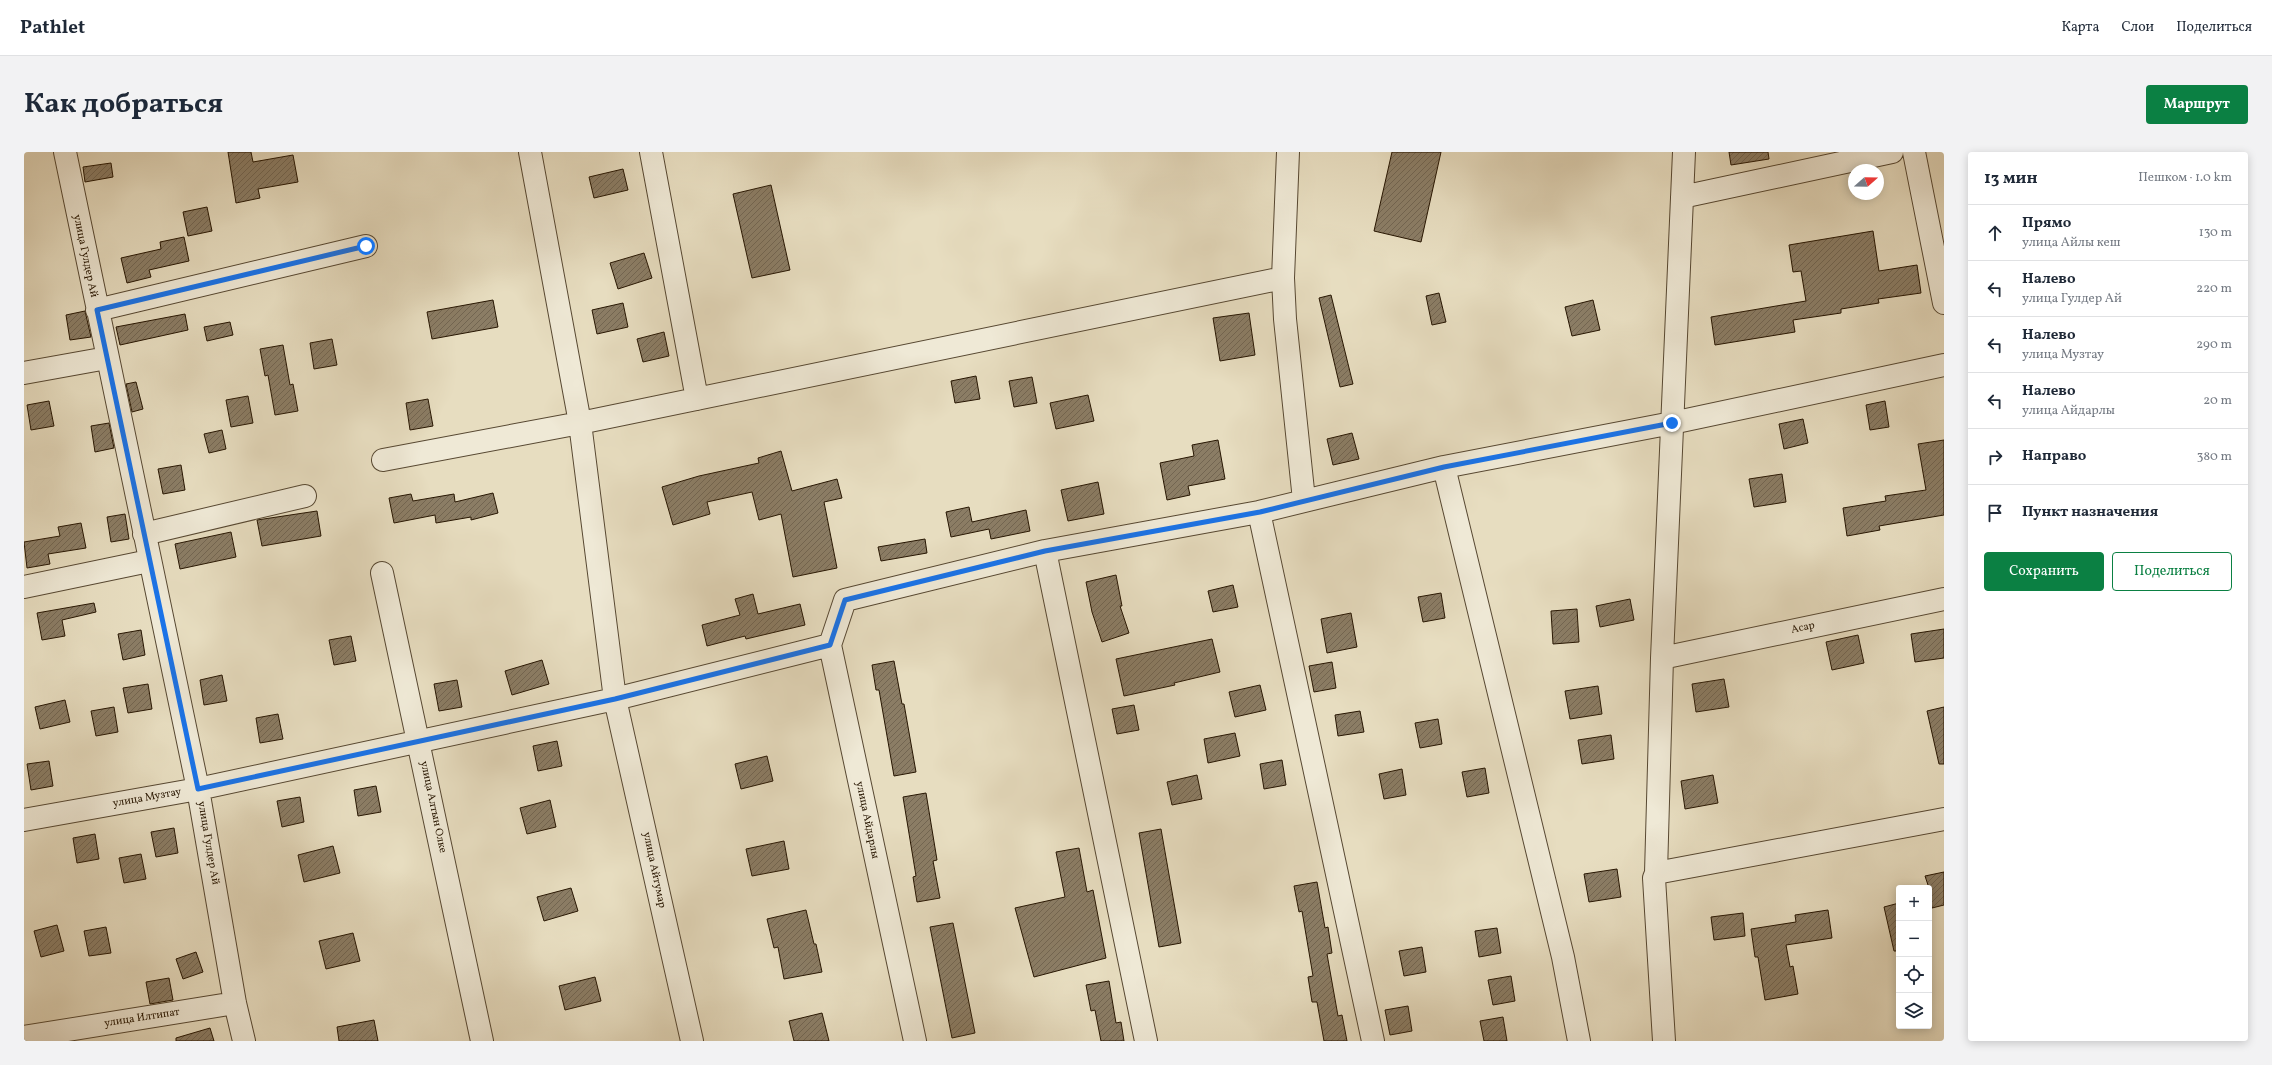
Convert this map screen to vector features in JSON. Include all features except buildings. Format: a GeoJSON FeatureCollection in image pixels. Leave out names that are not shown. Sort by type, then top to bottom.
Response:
{"type":"FeatureCollection","features":[{"type":"Feature","properties":{"kind":"street","name":"улица Гулдер Ай"},"geometry":{"type":"LineString","coordinates":[[65,152],[149,561],[198,789],[235,1003],[244,1041]]}},
{"type":"Feature","properties":{"kind":"street","name":"улица Айтумар"},"geometry":{"type":"LineString","coordinates":[[530,152],[580,423],[615,699],[692,1041]]}},
{"type":"Feature","properties":{"kind":"street"},"geometry":{"type":"LineString","coordinates":[[651,152],[697,399]]}},
{"type":"Feature","properties":{"kind":"street"},"geometry":{"type":"LineString","coordinates":[[1288,152],[1283,278],[1285,319],[1304,500]]}},
{"type":"Feature","properties":{"kind":"street"},"geometry":{"type":"LineString","coordinates":[[1664,1041],[1654,878],[1656,873],[1662,658],[1684,152]]}},
{"type":"Feature","properties":{"kind":"street"},"geometry":{"type":"LineString","coordinates":[[1682,197],[1892,152]]}},
{"type":"Feature","properties":{"kind":"street"},"geometry":{"type":"LineString","coordinates":[[1914,152],[1944,303]]}},
{"type":"Feature","properties":{"kind":"street"},"geometry":{"type":"LineString","coordinates":[[97,310],[366,246]]}},
{"type":"Feature","properties":{"kind":"street"},"geometry":{"type":"LineString","coordinates":[[383,460],[580,423],[1283,278]]}},
{"type":"Feature","properties":{"kind":"street"},"geometry":{"type":"LineString","coordinates":[[24,373],[107,358]]}},
{"type":"Feature","properties":{"kind":"street"},"geometry":{"type":"LineString","coordinates":[[830,645],[845,600],[1045,551],[1260,512],[1304,500],[1444,467],[1672,423],[1944,365]]}},
{"type":"Feature","properties":{"kind":"street"},"geometry":{"type":"LineString","coordinates":[[1444,467],[1563,957],[1579,1041]]}},
{"type":"Feature","properties":{"kind":"street"},"geometry":{"type":"LineString","coordinates":[[144,534],[305,496]]}},
{"type":"Feature","properties":{"kind":"street"},"geometry":{"type":"LineString","coordinates":[[1260,512],[1373,1041]]}},
{"type":"Feature","properties":{"kind":"street"},"geometry":{"type":"LineString","coordinates":[[1045,551],[1146,1041]]}},
{"type":"Feature","properties":{"kind":"street"},"geometry":{"type":"LineString","coordinates":[[24,587],[149,561]]}},
{"type":"Feature","properties":{"kind":"street","name":"улица Алтын Олке"},"geometry":{"type":"LineString","coordinates":[[382,573],[482,1041]]}},
{"type":"Feature","properties":{"kind":"street","name":"Асар"},"geometry":{"type":"LineString","coordinates":[[1662,658],[1944,598]]}},
{"type":"Feature","properties":{"kind":"street","name":"улица Музтау"},"geometry":{"type":"LineString","coordinates":[[24,820],[198,789],[615,699],[830,645]]}},
{"type":"Feature","properties":{"kind":"street","name":"улица Айдарлы"},"geometry":{"type":"LineString","coordinates":[[830,645],[915,1041]]}},
{"type":"Feature","properties":{"kind":"street"},"geometry":{"type":"LineString","coordinates":[[1656,873],[1944,818]]}},
{"type":"Feature","properties":{"kind":"street","name":"улица Илтипат"},"geometry":{"type":"LineString","coordinates":[[24,1037],[235,1003]]}},
{"type":"Feature","properties":{"kind":"route"},"geometry":{"type":"LineString","coordinates":[[366,246],[97,310],[198,789],[615,699],[830,645],[845,600],[1045,551],[1260,512],[1304,500],[1444,467],[1672,423]]}}]}
